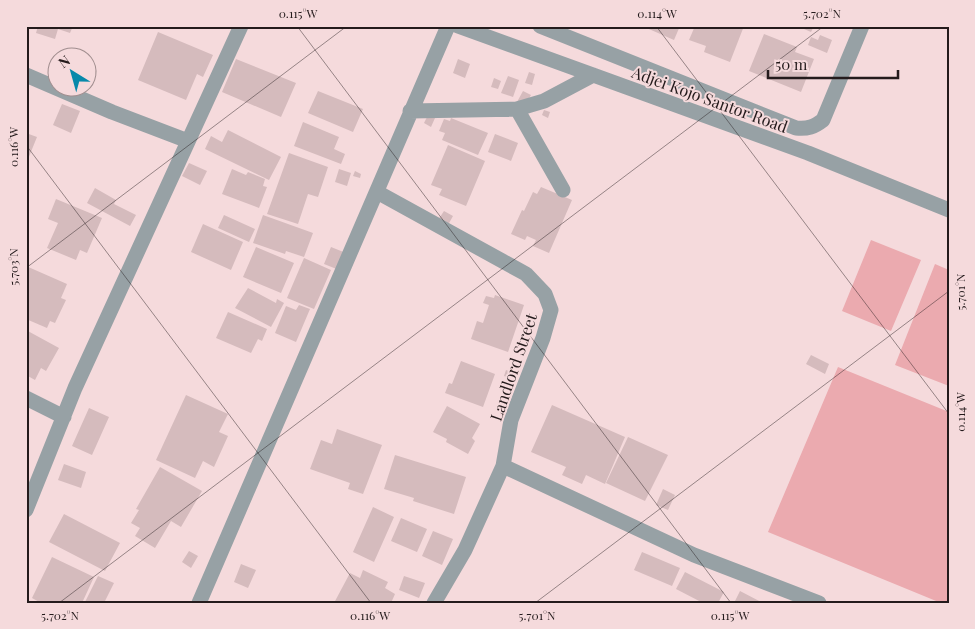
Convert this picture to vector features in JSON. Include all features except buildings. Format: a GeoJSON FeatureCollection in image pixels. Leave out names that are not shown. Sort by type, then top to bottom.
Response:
{"type":"FeatureCollection","features":[{"type":"Feature","properties":{"kind":"street"},"geometry":{"type":"LineString","coordinates":[[26,510],[64,417],[135,255],[240,26]]}},
{"type":"Feature","properties":{"kind":"street"},"geometry":{"type":"LineString","coordinates":[[199,603],[448,26]]}},
{"type":"Feature","properties":{"kind":"street","name":"Adjei Kojo Santor Road"},"geometry":{"type":"LineString","coordinates":[[458,26],[808,153],[949,210]]}},
{"type":"Feature","properties":{"kind":"street"},"geometry":{"type":"LineString","coordinates":[[540,26],[796,128],[807,129],[814,127],[823,120],[862,26]]}},
{"type":"Feature","properties":{"kind":"street"},"geometry":{"type":"LineString","coordinates":[[26,75],[112,112],[188,141]]}},
{"type":"Feature","properties":{"kind":"street"},"geometry":{"type":"LineString","coordinates":[[410,111],[517,108],[544,101],[592,75]]}},
{"type":"Feature","properties":{"kind":"street"},"geometry":{"type":"LineString","coordinates":[[517,108],[563,190]]}},
{"type":"Feature","properties":{"kind":"street","name":"Landlord Street"},"geometry":{"type":"LineString","coordinates":[[377,192],[526,274],[545,294],[552,310],[511,420],[503,466],[465,550],[434,603]]}},
{"type":"Feature","properties":{"kind":"street"},"geometry":{"type":"LineString","coordinates":[[26,398],[64,417]]}},
{"type":"Feature","properties":{"kind":"street"},"geometry":{"type":"LineString","coordinates":[[503,466],[694,555],[819,603]]}},
{"type":"Feature","properties":{"kind":"shaded area"},"geometry":{"type":"Polygon","coordinates":[[[871,240],[921,260],[891,331],[842,311],[871,240]]]}},
{"type":"Feature","properties":{"kind":"shaded area"},"geometry":{"type":"Polygon","coordinates":[[[935,264],[949,270],[949,386],[895,365],[935,264]]]}},
{"type":"Feature","properties":{"kind":"shaded area"},"geometry":{"type":"Polygon","coordinates":[[[838,367],[949,412],[949,603],[941,603],[768,532],[838,367]]]}}]}
